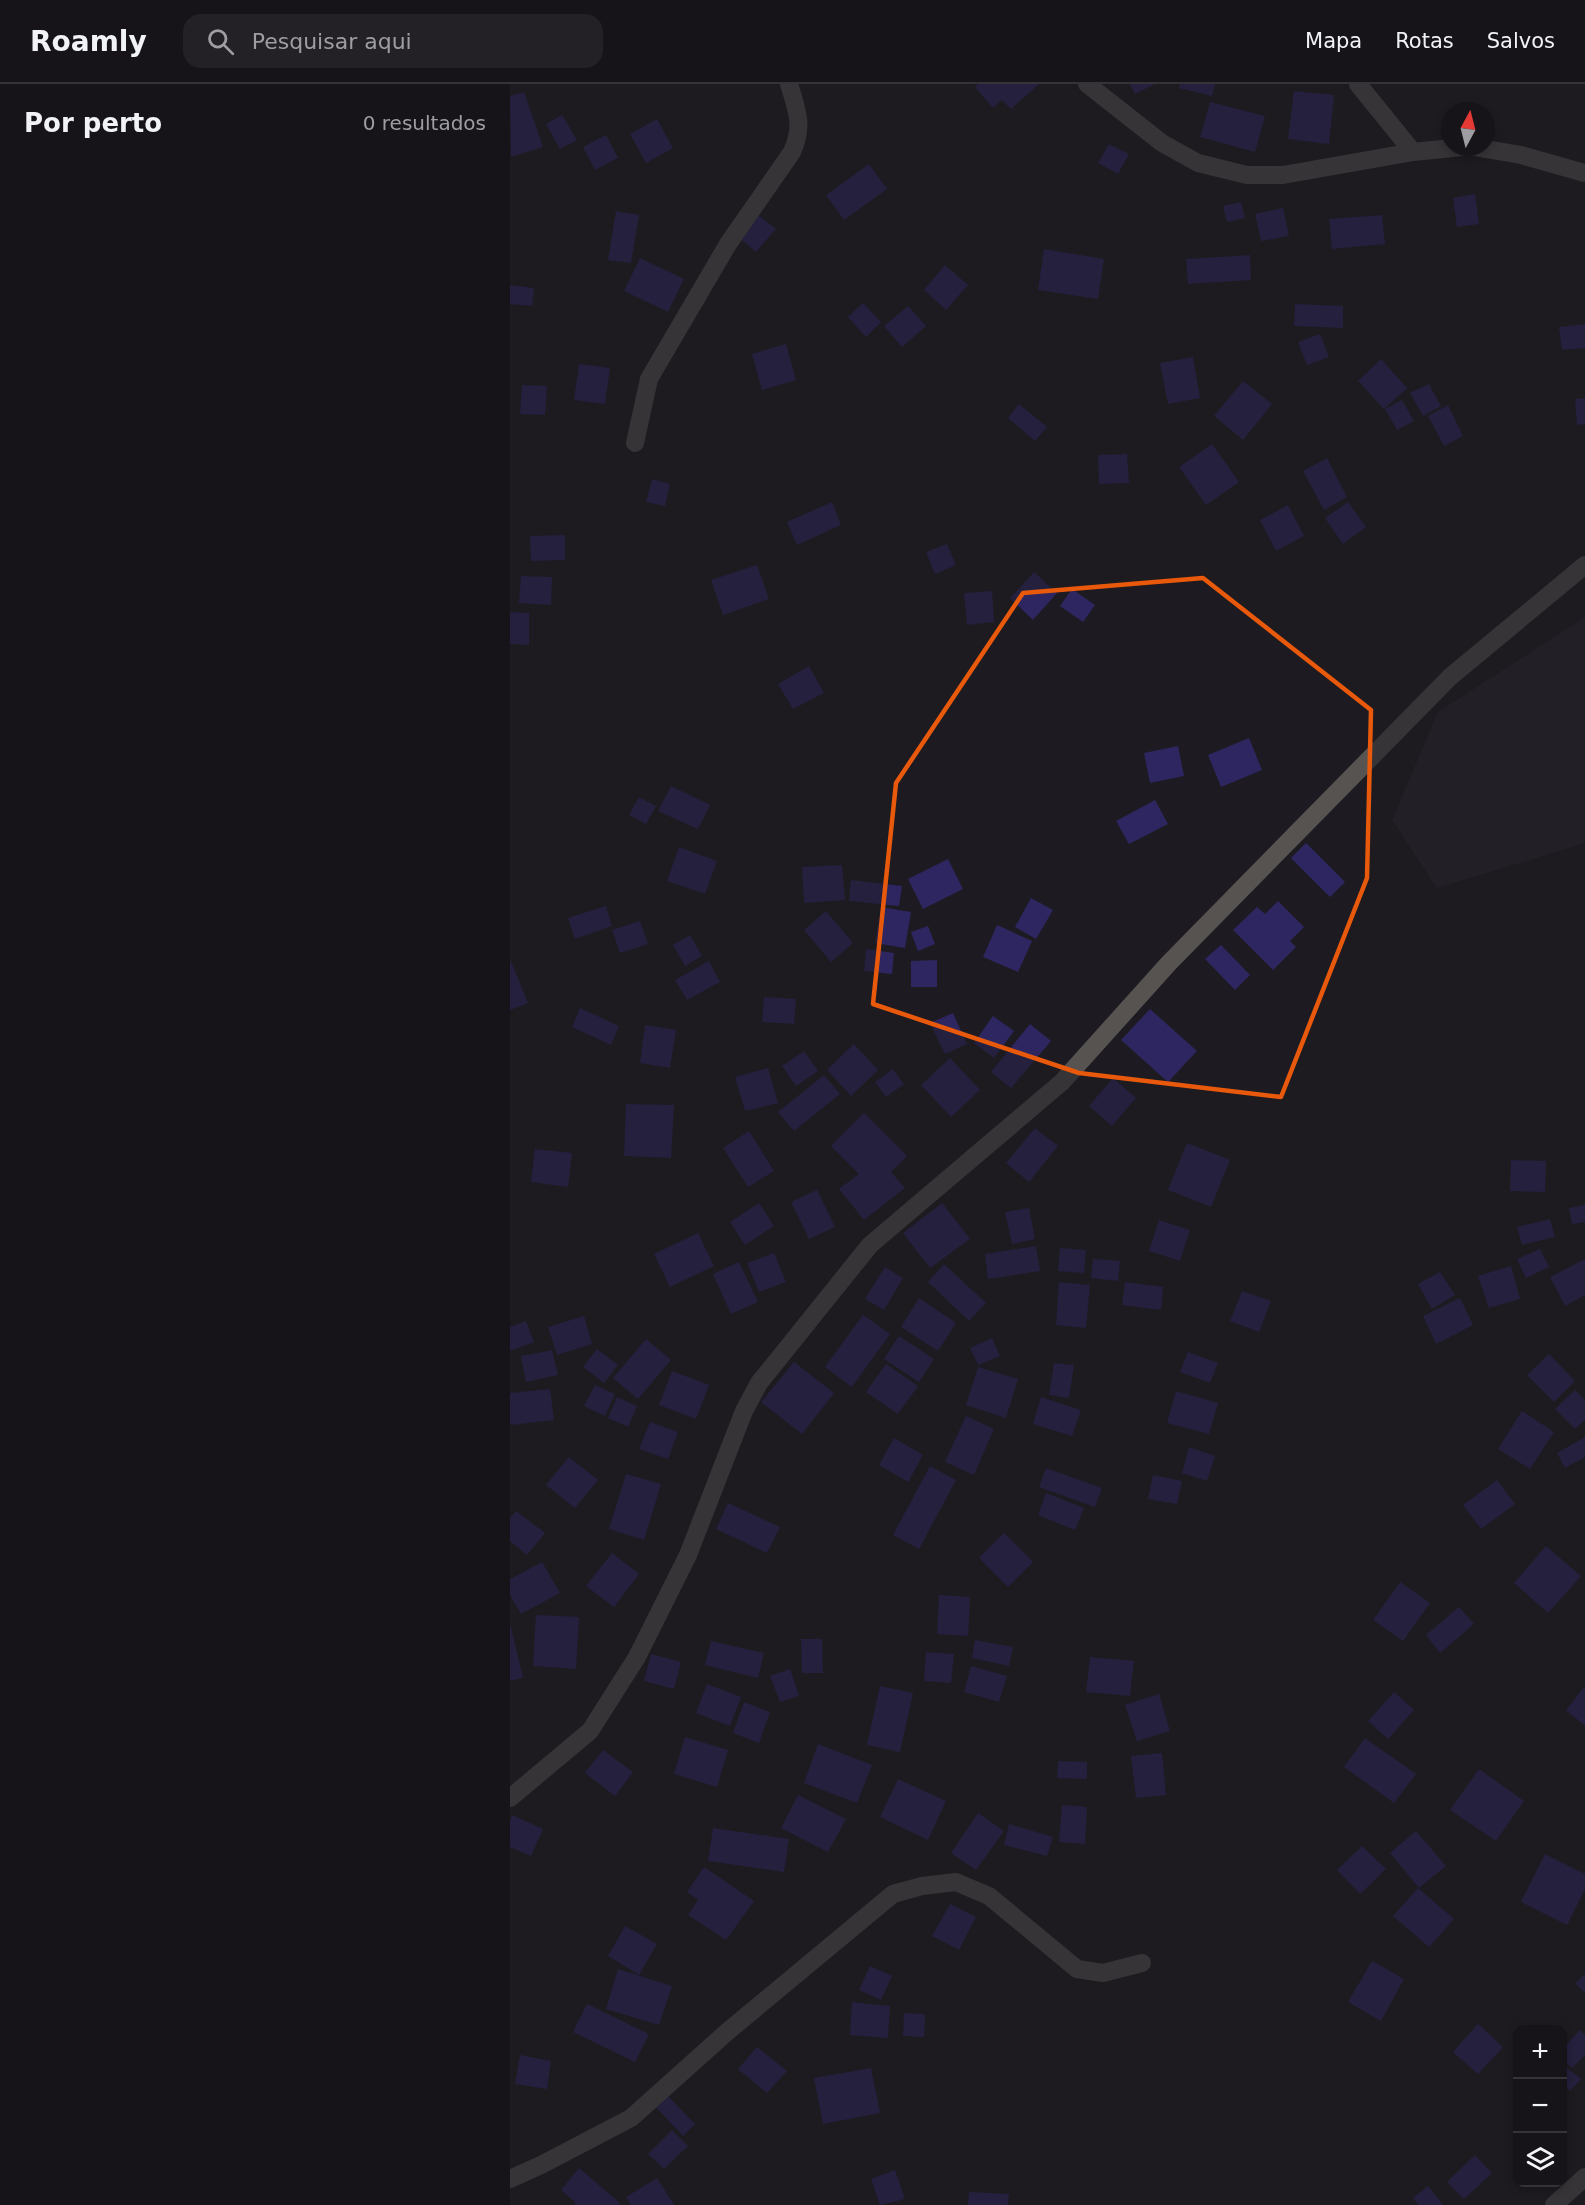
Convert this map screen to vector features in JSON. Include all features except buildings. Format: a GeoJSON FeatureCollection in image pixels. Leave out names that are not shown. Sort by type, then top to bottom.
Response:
{"type":"FeatureCollection","features":[{"type":"Feature","properties":{"kind":"street"},"geometry":{"type":"LineString","coordinates":[[635,442],[649,379],[728,244],[792,152],[800,136],[800,120],[789,84]]}},
{"type":"Feature","properties":{"kind":"street"},"geometry":{"type":"LineString","coordinates":[[1087,84],[1162,143],[1198,163],[1247,175],[1283,175],[1441,149]]}},
{"type":"Feature","properties":{"kind":"street"},"geometry":{"type":"LineString","coordinates":[[1358,84],[1413,152]]}},
{"type":"Feature","properties":{"kind":"street"},"geometry":{"type":"LineString","coordinates":[[1495,151],[1521,155],[1585,173]]}},
{"type":"Feature","properties":{"kind":"street"},"geometry":{"type":"LineString","coordinates":[[510,1798],[590,1731],[637,1657],[688,1555],[744,1411],[759,1383],[870,1245],[1062,1082],[1169,963],[1450,677],[1585,565]]}},
{"type":"Feature","properties":{"kind":"street"},"geometry":{"type":"LineString","coordinates":[[510,2179],[631,2118],[727,2032],[893,1894],[922,1886],[956,1882],[989,1896],[1077,1970],[1103,1973],[1142,1963]]}},
{"type":"Feature","properties":{"kind":"street"},"geometry":{"type":"LineString","coordinates":[[1554,2205],[1585,2177]]}},
{"type":"Feature","properties":{"kind":"highlighted area"},"geometry":{"type":"Polygon","coordinates":[[[1203,578],[1371,710],[1367,878],[1281,1097],[1079,1073],[873,1004],[896,783],[1023,593],[1203,578]]]}},
{"type":"Feature","properties":{"kind":"shaded area"},"geometry":{"type":"Polygon","coordinates":[[[1585,617],[1585,843],[1437,888],[1392,820],[1438,712],[1585,617]]]}}]}
